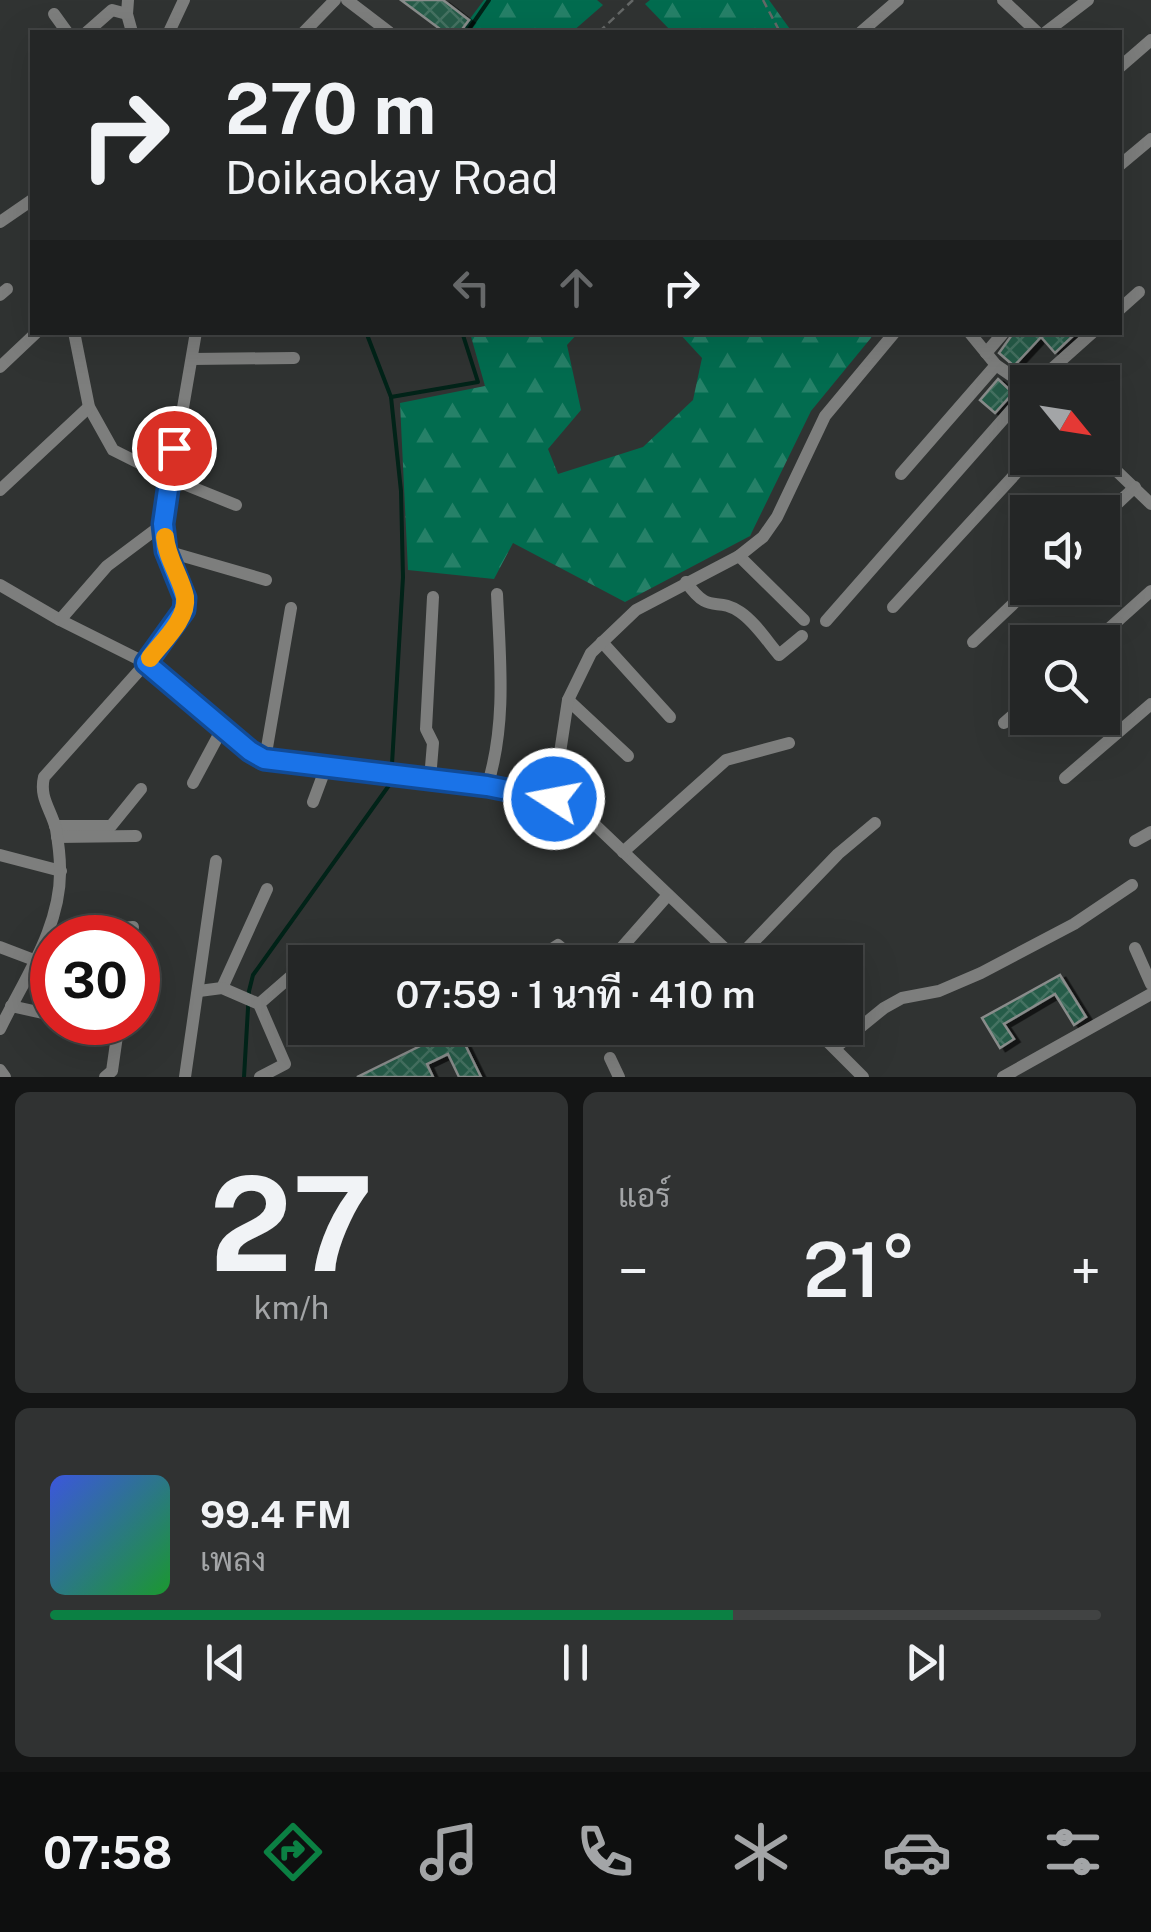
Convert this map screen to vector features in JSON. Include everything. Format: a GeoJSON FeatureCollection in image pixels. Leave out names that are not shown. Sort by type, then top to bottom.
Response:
{"type":"FeatureCollection","features":[{"type":"Feature","properties":{"kind":"street"},"geometry":{"type":"LineString","coordinates":[[170,30],[184,0]]}},
{"type":"Feature","properties":{"kind":"street"},"geometry":{"type":"LineString","coordinates":[[306,30],[335,0]]}},
{"type":"Feature","properties":{"kind":"street"},"geometry":{"type":"LineString","coordinates":[[346,0],[384,30]]}},
{"type":"Feature","properties":{"kind":"street"},"geometry":{"type":"LineString","coordinates":[[864,30],[898,0]]}},
{"type":"Feature","properties":{"kind":"street"},"geometry":{"type":"LineString","coordinates":[[1003,0],[1035,30]]}},
{"type":"Feature","properties":{"kind":"street"},"geometry":{"type":"LineString","coordinates":[[1049,30],[1088,0]]}},
{"type":"Feature","properties":{"kind":"street"},"geometry":{"type":"LineString","coordinates":[[89,30],[112,10],[128,7]]}},
{"type":"Feature","properties":{"kind":"street"},"geometry":{"type":"LineString","coordinates":[[54,14],[66,30]]}},
{"type":"Feature","properties":{"kind":"street"},"geometry":{"type":"LineString","coordinates":[[1122,65],[1151,40]]}},
{"type":"Feature","properties":{"kind":"street"},"geometry":{"type":"LineString","coordinates":[[1122,163],[1151,139]]}},
{"type":"Feature","properties":{"kind":"street"},"geometry":{"type":"LineString","coordinates":[[0,222],[28,204]]}},
{"type":"Feature","properties":{"kind":"street"},"geometry":{"type":"LineString","coordinates":[[1122,306],[1139,292]]}},
{"type":"Feature","properties":{"kind":"street"},"geometry":{"type":"LineString","coordinates":[[0,367],[34,335]]}},
{"type":"Feature","properties":{"kind":"street"},"geometry":{"type":"LineString","coordinates":[[75,335],[89,407],[113,450],[236,505]]}},
{"type":"Feature","properties":{"kind":"street"},"geometry":{"type":"LineString","coordinates":[[52,915],[61,870],[56,832],[41,791],[44,777],[146,663],[184,610],[185,598],[166,551],[163,524],[196,335]]}},
{"type":"Feature","properties":{"kind":"street"},"geometry":{"type":"LineString","coordinates":[[554,799],[568,700],[591,653],[636,610],[739,556],[764,537],[825,416],[892,335]]}},
{"type":"Feature","properties":{"kind":"street"},"geometry":{"type":"LineString","coordinates":[[971,335],[1010,376]]}},
{"type":"Feature","properties":{"kind":"street"},"geometry":{"type":"LineString","coordinates":[[986,353],[1001,335]]}},
{"type":"Feature","properties":{"kind":"street"},"geometry":{"type":"LineString","coordinates":[[1056,365],[1090,335]]}},
{"type":"Feature","properties":{"kind":"street"},"geometry":{"type":"LineString","coordinates":[[192,359],[294,358]]}},
{"type":"Feature","properties":{"kind":"street"},"geometry":{"type":"LineString","coordinates":[[900,474],[996,365]]}},
{"type":"Feature","properties":{"kind":"street"},"geometry":{"type":"LineString","coordinates":[[0,490],[89,407]]}},
{"type":"Feature","properties":{"kind":"street"},"geometry":{"type":"LineString","coordinates":[[826,622],[1010,410]]}},
{"type":"Feature","properties":{"kind":"street"},"geometry":{"type":"LineString","coordinates":[[1120,473],[1151,504]]}},
{"type":"Feature","properties":{"kind":"street"},"geometry":{"type":"LineString","coordinates":[[892,606],[1014,475]]}},
{"type":"Feature","properties":{"kind":"street"},"geometry":{"type":"LineString","coordinates":[[1120,501],[1135,487]]}},
{"type":"Feature","properties":{"kind":"street"},"geometry":{"type":"LineString","coordinates":[[60,620],[107,566],[163,524]]}},
{"type":"Feature","properties":{"kind":"street"},"geometry":{"type":"LineString","coordinates":[[166,551],[266,580]]}},
{"type":"Feature","properties":{"kind":"street"},"geometry":{"type":"LineString","coordinates":[[739,556],[804,620]]}},
{"type":"Feature","properties":{"kind":"street"},"geometry":{"type":"LineString","coordinates":[[686,582],[710,606],[725,605],[742,613],[778,655],[802,636]]}},
{"type":"Feature","properties":{"kind":"street"},"geometry":{"type":"LineString","coordinates":[[0,585],[146,663],[264,759],[487,786],[554,799],[590,820],[720,945]]}},
{"type":"Feature","properties":{"kind":"street"},"geometry":{"type":"LineString","coordinates":[[1113,625],[1151,592]]}},
{"type":"Feature","properties":{"kind":"street"},"geometry":{"type":"LineString","coordinates":[[487,786],[495,762],[502,695],[497,594]]}},
{"type":"Feature","properties":{"kind":"street"},"geometry":{"type":"LineString","coordinates":[[430,779],[433,743],[426,729],[433,597]]}},
{"type":"Feature","properties":{"kind":"street"},"geometry":{"type":"LineString","coordinates":[[973,642],[1012,605]]}},
{"type":"Feature","properties":{"kind":"street"},"geometry":{"type":"LineString","coordinates":[[264,759],[291,608]]}},
{"type":"Feature","properties":{"kind":"street"},"geometry":{"type":"LineString","coordinates":[[602,642],[670,717]]}},
{"type":"Feature","properties":{"kind":"street"},"geometry":{"type":"LineString","coordinates":[[568,700],[628,756]]}},
{"type":"Feature","properties":{"kind":"street"},"geometry":{"type":"LineString","coordinates":[[1065,778],[1151,704]]}},
{"type":"Feature","properties":{"kind":"street"},"geometry":{"type":"LineString","coordinates":[[1004,723],[1010,718]]}},
{"type":"Feature","properties":{"kind":"street"},"geometry":{"type":"LineString","coordinates":[[194,783],[222,727]]}},
{"type":"Feature","properties":{"kind":"street"},"geometry":{"type":"LineString","coordinates":[[623,852],[726,760],[789,743]]}},
{"type":"Feature","properties":{"kind":"street"},"geometry":{"type":"LineString","coordinates":[[313,802],[326,768]]}},
{"type":"Feature","properties":{"kind":"street"},"geometry":{"type":"LineString","coordinates":[[56,832],[111,826],[140,789]]}},
{"type":"Feature","properties":{"kind":"street"},"geometry":{"type":"LineString","coordinates":[[752,945],[838,854],[875,824]]}},
{"type":"Feature","properties":{"kind":"street"},"geometry":{"type":"LineString","coordinates":[[56,832],[136,836]]}},
{"type":"Feature","properties":{"kind":"street"},"geometry":{"type":"LineString","coordinates":[[1134,841],[1151,832]]}},
{"type":"Feature","properties":{"kind":"street"},"geometry":{"type":"LineString","coordinates":[[0,855],[61,870]]}},
{"type":"Feature","properties":{"kind":"street"},"geometry":{"type":"LineString","coordinates":[[185,1077],[216,861]]}},
{"type":"Feature","properties":{"kind":"street"},"geometry":{"type":"LineString","coordinates":[[836,1047],[902,998],[939,991],[981,973],[1074,924],[1132,885]]}},
{"type":"Feature","properties":{"kind":"street"},"geometry":{"type":"LineString","coordinates":[[222,988],[267,888]]}},
{"type":"Feature","properties":{"kind":"street"},"geometry":{"type":"LineString","coordinates":[[624,945],[668,895]]}},
{"type":"Feature","properties":{"kind":"street"},"geometry":{"type":"LineString","coordinates":[[0,947],[30,958]]}},
{"type":"Feature","properties":{"kind":"street"},"geometry":{"type":"LineString","coordinates":[[1135,948],[1151,984]]}},
{"type":"Feature","properties":{"kind":"street"},"geometry":{"type":"LineString","coordinates":[[0,1029],[30,968]]}},
{"type":"Feature","properties":{"kind":"street"},"geometry":{"type":"LineString","coordinates":[[258,1004],[288,978]]}},
{"type":"Feature","properties":{"kind":"street"},"geometry":{"type":"LineString","coordinates":[[199,991],[222,988],[258,1004],[285,1064],[260,1077]]}},
{"type":"Feature","properties":{"kind":"street"},"geometry":{"type":"LineString","coordinates":[[1002,1077],[1151,994]]}},
{"type":"Feature","properties":{"kind":"street"},"geometry":{"type":"LineString","coordinates":[[12,1006],[30,1010]]}},
{"type":"Feature","properties":{"kind":"street"},"geometry":{"type":"LineString","coordinates":[[105,1077],[112,1070],[116,1045]]}},
{"type":"Feature","properties":{"kind":"street"},"geometry":{"type":"LineString","coordinates":[[834,1045],[863,1077]]}},
{"type":"Feature","properties":{"kind":"street"},"geometry":{"type":"LineString","coordinates":[[610,1058],[619,1077]]}},
{"type":"Feature","properties":{"kind":"street"},"geometry":{"type":"LineString","coordinates":[[842,1077],[853,1064]]}},
{"type":"Feature","properties":{"kind":"street"},"geometry":{"type":"LineString","coordinates":[[0,1070],[5,1077]]}},
{"type":"Feature","properties":{"kind":"path"},"geometry":{"type":"LineString","coordinates":[[601,30],[633,0]]}},
{"type":"Feature","properties":{"kind":"path"},"geometry":{"type":"LineString","coordinates":[[764,0],[779,30]]}},
{"type":"Feature","properties":{"kind":"green space"},"geometry":{"type":"Polygon","coordinates":[[[484,0],[597,0],[603,5],[574,30],[462,30],[484,0]]]}},
{"type":"Feature","properties":{"kind":"green space"},"geometry":{"type":"Polygon","coordinates":[[[650,0],[769,0],[791,30],[670,30],[645,4],[650,0]]]}},
{"type":"Feature","properties":{"kind":"green space"},"geometry":{"type":"Polygon","coordinates":[[[471,335],[576,335],[567,345],[581,410],[548,449],[558,474],[643,447],[693,400],[702,358],[681,335],[873,335],[811,411],[750,536],[625,602],[513,543],[494,579],[408,570],[400,403],[485,386],[471,335]]]}},
{"type":"Feature","properties":{"kind":"building"},"geometry":{"type":"Polygon","coordinates":[[[401,0],[443,0],[469,20],[462,30],[441,30],[401,0]]]}},
{"type":"Feature","properties":{"kind":"building"},"geometry":{"type":"Polygon","coordinates":[[[1012,335],[1074,335],[1055,353],[1041,337],[1013,365],[999,353],[1012,335]]]}},
{"type":"Feature","properties":{"kind":"building"},"geometry":{"type":"Polygon","coordinates":[[[998,379],[1010,390],[1010,396],[995,413],[980,400],[998,379]]]}},
{"type":"Feature","properties":{"kind":"building"},"geometry":{"type":"Polygon","coordinates":[[[1060,975],[1086,1017],[1074,1025],[1055,994],[1004,1024],[1014,1039],[1000,1048],[982,1018],[1060,975]]]}},
{"type":"Feature","properties":{"kind":"building"},"geometry":{"type":"Polygon","coordinates":[[[422,1045],[465,1045],[481,1077],[459,1077],[448,1054],[427,1064],[433,1077],[357,1077],[422,1045]]]}},
{"type":"Feature","properties":{"kind":"waterway"},"geometry":{"type":"LineString","coordinates":[[468,30],[489,0]]}},
{"type":"Feature","properties":{"kind":"waterway"},"geometry":{"type":"LineString","coordinates":[[367,335],[391,397],[401,491],[403,577],[392,764]]}},
{"type":"Feature","properties":{"kind":"waterway"},"geometry":{"type":"LineString","coordinates":[[391,397],[478,382],[463,335]]}},
{"type":"Feature","properties":{"kind":"waterway"},"geometry":{"type":"LineString","coordinates":[[244,1077],[253,975],[390,784]]}},
{"type":"Feature","properties":{"kind":"slow traffic"},"geometry":{"type":"LineString","coordinates":[[150,658],[184,610],[185,598],[166,551],[165,537]]}},
{"type":"Feature","properties":{"kind":"route"},"geometry":{"type":"LineString","coordinates":[[174,448],[163,524],[166,551],[185,598],[184,610],[146,663],[264,759],[487,786],[554,799]]}}]}
